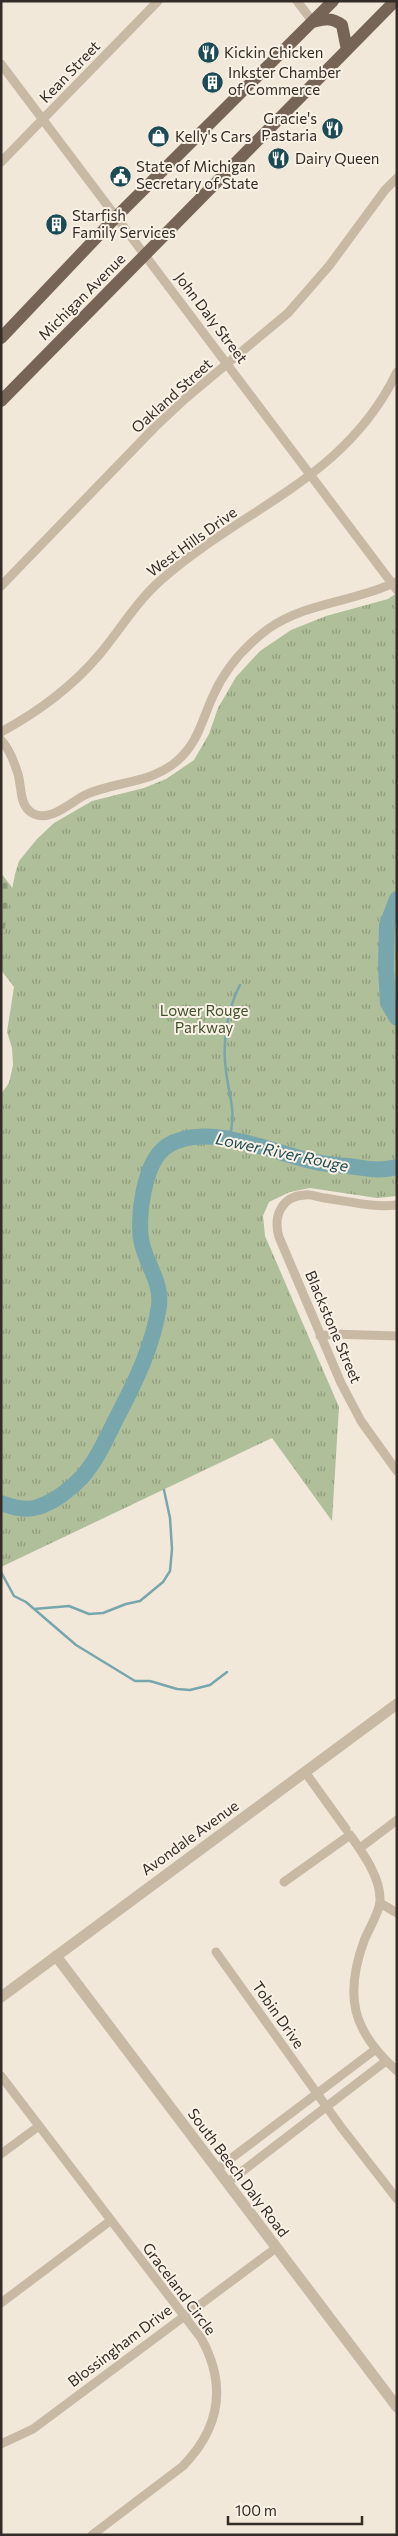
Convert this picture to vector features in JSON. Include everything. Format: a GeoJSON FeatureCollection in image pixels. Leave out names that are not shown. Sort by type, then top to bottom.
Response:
{"type":"FeatureCollection","features":[{"type":"Feature","properties":{"kind":"main road","name":"Michigan Avenue"},"geometry":{"type":"LineString","coordinates":[[1,338],[116,217],[333,1]]}},
{"type":"Feature","properties":{"kind":"main road","name":"Michigan Avenue"},"geometry":{"type":"LineString","coordinates":[[1,401],[146,256],[395,1]]}},
{"type":"Feature","properties":{"kind":"main road"},"geometry":{"type":"LineString","coordinates":[[313,22],[328,19],[336,20],[342,25],[347,50]]}},
{"type":"Feature","properties":{"kind":"street","name":"Kean Street"},"geometry":{"type":"LineString","coordinates":[[1,162],[158,1]]}},
{"type":"Feature","properties":{"kind":"street"},"geometry":{"type":"LineString","coordinates":[[297,1],[313,22]]}},
{"type":"Feature","properties":{"kind":"street","name":"John Daly Street"},"geometry":{"type":"LineString","coordinates":[[1,64],[395,585]]}},
{"type":"Feature","properties":{"kind":"street","name":"Oakland Street"},"geometry":{"type":"LineString","coordinates":[[1,586],[155,427],[268,332],[302,298],[379,198],[397,178]]}},
{"type":"Feature","properties":{"kind":"street","name":"West Hills Drive"},"geometry":{"type":"LineString","coordinates":[[1,732],[38,710],[72,684],[100,654],[140,601],[170,572],[312,474],[359,432],[379,406],[397,372]]}},
{"type":"Feature","properties":{"kind":"street"},"geometry":{"type":"LineString","coordinates":[[1,740],[15,763],[25,807],[33,814],[43,817],[50,816],[92,792],[152,776],[165,770],[188,750],[196,738],[222,679],[237,658],[257,638],[284,620],[303,611],[362,596],[395,585]]}},
{"type":"Feature","properties":{"kind":"street","name":"Blackstone Street"},"geometry":{"type":"LineString","coordinates":[[397,1205],[354,1203],[301,1195],[292,1198],[282,1206],[277,1216],[277,1229],[320,1336],[361,1421],[397,1471]]}},
{"type":"Feature","properties":{"kind":"street"},"geometry":{"type":"LineString","coordinates":[[320,1336],[333,1334],[397,1336]]}},
{"type":"Feature","properties":{"kind":"street","name":"Avondale Avenue"},"geometry":{"type":"LineString","coordinates":[[1,1997],[397,1704]]}},
{"type":"Feature","properties":{"kind":"street"},"geometry":{"type":"LineString","coordinates":[[305,1772],[346,1829]]}},
{"type":"Feature","properties":{"kind":"street"},"geometry":{"type":"LineString","coordinates":[[360,1848],[397,1820]]}},
{"type":"Feature","properties":{"kind":"street"},"geometry":{"type":"LineString","coordinates":[[284,1882],[350,1835],[360,1848],[376,1879],[380,1903],[355,1966],[352,1994],[360,2023],[376,2049],[397,2071]]}},
{"type":"Feature","properties":{"kind":"street"},"geometry":{"type":"LineString","coordinates":[[380,1903],[397,1913]]}},
{"type":"Feature","properties":{"kind":"street","name":"Tobin Drive"},"geometry":{"type":"LineString","coordinates":[[216,1952],[326,2107],[397,2199]]}},
{"type":"Feature","properties":{"kind":"street","name":"South Beech Daly Road"},"geometry":{"type":"LineString","coordinates":[[56,1956],[397,2407]]}},
{"type":"Feature","properties":{"kind":"street"},"geometry":{"type":"LineString","coordinates":[[217,2170],[376,2049]]}},
{"type":"Feature","properties":{"kind":"street"},"geometry":{"type":"LineString","coordinates":[[227,2183],[386,2061]]}},
{"type":"Feature","properties":{"kind":"street","name":"Graceland Circle"},"geometry":{"type":"LineString","coordinates":[[1,2076],[110,2221],[184,2315],[205,2345],[215,2370],[216,2406],[208,2433],[194,2454],[183,2466],[92,2535]]}},
{"type":"Feature","properties":{"kind":"street"},"geometry":{"type":"LineString","coordinates":[[1,2154],[38,2126]]}},
{"type":"Feature","properties":{"kind":"street"},"geometry":{"type":"LineString","coordinates":[[1,2303],[110,2221]]}},
{"type":"Feature","properties":{"kind":"street","name":"Blossingham Drive"},"geometry":{"type":"LineString","coordinates":[[1,2444],[33,2429],[276,2248]]}},
{"type":"Feature","properties":{"kind":"green space","name":"Lower Rouge Parkway"},"geometry":{"type":"Polygon","coordinates":[[[397,593],[397,1196],[377,1198],[310,1188],[290,1192],[269,1202],[263,1216],[265,1236],[339,1407],[332,1521],[272,1438],[1,1567],[1,1094],[9,1083],[13,1065],[12,1048],[7,1032],[14,987],[1,970],[1,947],[19,861],[37,839],[54,823],[92,801],[144,788],[166,779],[194,760],[209,734],[218,708],[236,677],[260,651],[291,630],[326,616],[388,599],[397,593]]]}},
{"type":"Feature","properties":{"kind":"green space"},"geometry":{"type":"Polygon","coordinates":[[[1,873],[14,890],[1,947],[1,873]]]}},
{"type":"Feature","properties":{"kind":"waterway","name":"Lower River Rouge"},"geometry":{"type":"LineString","coordinates":[[397,899],[387,925],[386,967],[388,1003],[397,1018]]}},
{"type":"Feature","properties":{"kind":"waterway"},"geometry":{"type":"LineString","coordinates":[[229,1139],[232,1105],[227,1080],[225,1039],[232,1005],[240,985]]}},
{"type":"Feature","properties":{"kind":"waterway","name":"Lower River Rouge"},"geometry":{"type":"LineString","coordinates":[[1,1503],[20,1508],[34,1508],[50,1502],[73,1486],[97,1456],[136,1378],[148,1350],[159,1306],[156,1282],[144,1252],[140,1233],[141,1206],[147,1177],[159,1153],[167,1146],[182,1139],[219,1137],[320,1163],[372,1169],[397,1167]]}},
{"type":"Feature","properties":{"kind":"waterway"},"geometry":{"type":"LineString","coordinates":[[34,1609],[69,1606],[89,1614],[103,1613],[140,1601],[163,1582],[170,1571],[172,1549],[170,1518],[164,1490]]}},
{"type":"Feature","properties":{"kind":"waterway"},"geometry":{"type":"LineString","coordinates":[[1,1572],[14,1596],[26,1602],[76,1645],[135,1681],[150,1681],[177,1689],[190,1690],[210,1685],[227,1672]]}},
{"type":"Feature","properties":{"kind":"place","name":"Kickin Chicken"},"geometry":{"type":"Point","coordinates":[208,53]}},
{"type":"Feature","properties":{"kind":"place","name":"Inkster Chamber of Commerce"},"geometry":{"type":"Point","coordinates":[212,82]}},
{"type":"Feature","properties":{"kind":"place","name":"Gracie's Pastaria"},"geometry":{"type":"Point","coordinates":[333,128]}},
{"type":"Feature","properties":{"kind":"place","name":"Kelly's Cars"},"geometry":{"type":"Point","coordinates":[159,137]}},
{"type":"Feature","properties":{"kind":"place","name":"Dairy Queen"},"geometry":{"type":"Point","coordinates":[279,159]}},
{"type":"Feature","properties":{"kind":"place","name":"State of Michigan Secretary of State"},"geometry":{"type":"Point","coordinates":[120,176]}},
{"type":"Feature","properties":{"kind":"place","name":"Starfish Family Services"},"geometry":{"type":"Point","coordinates":[56,225]}}]}
